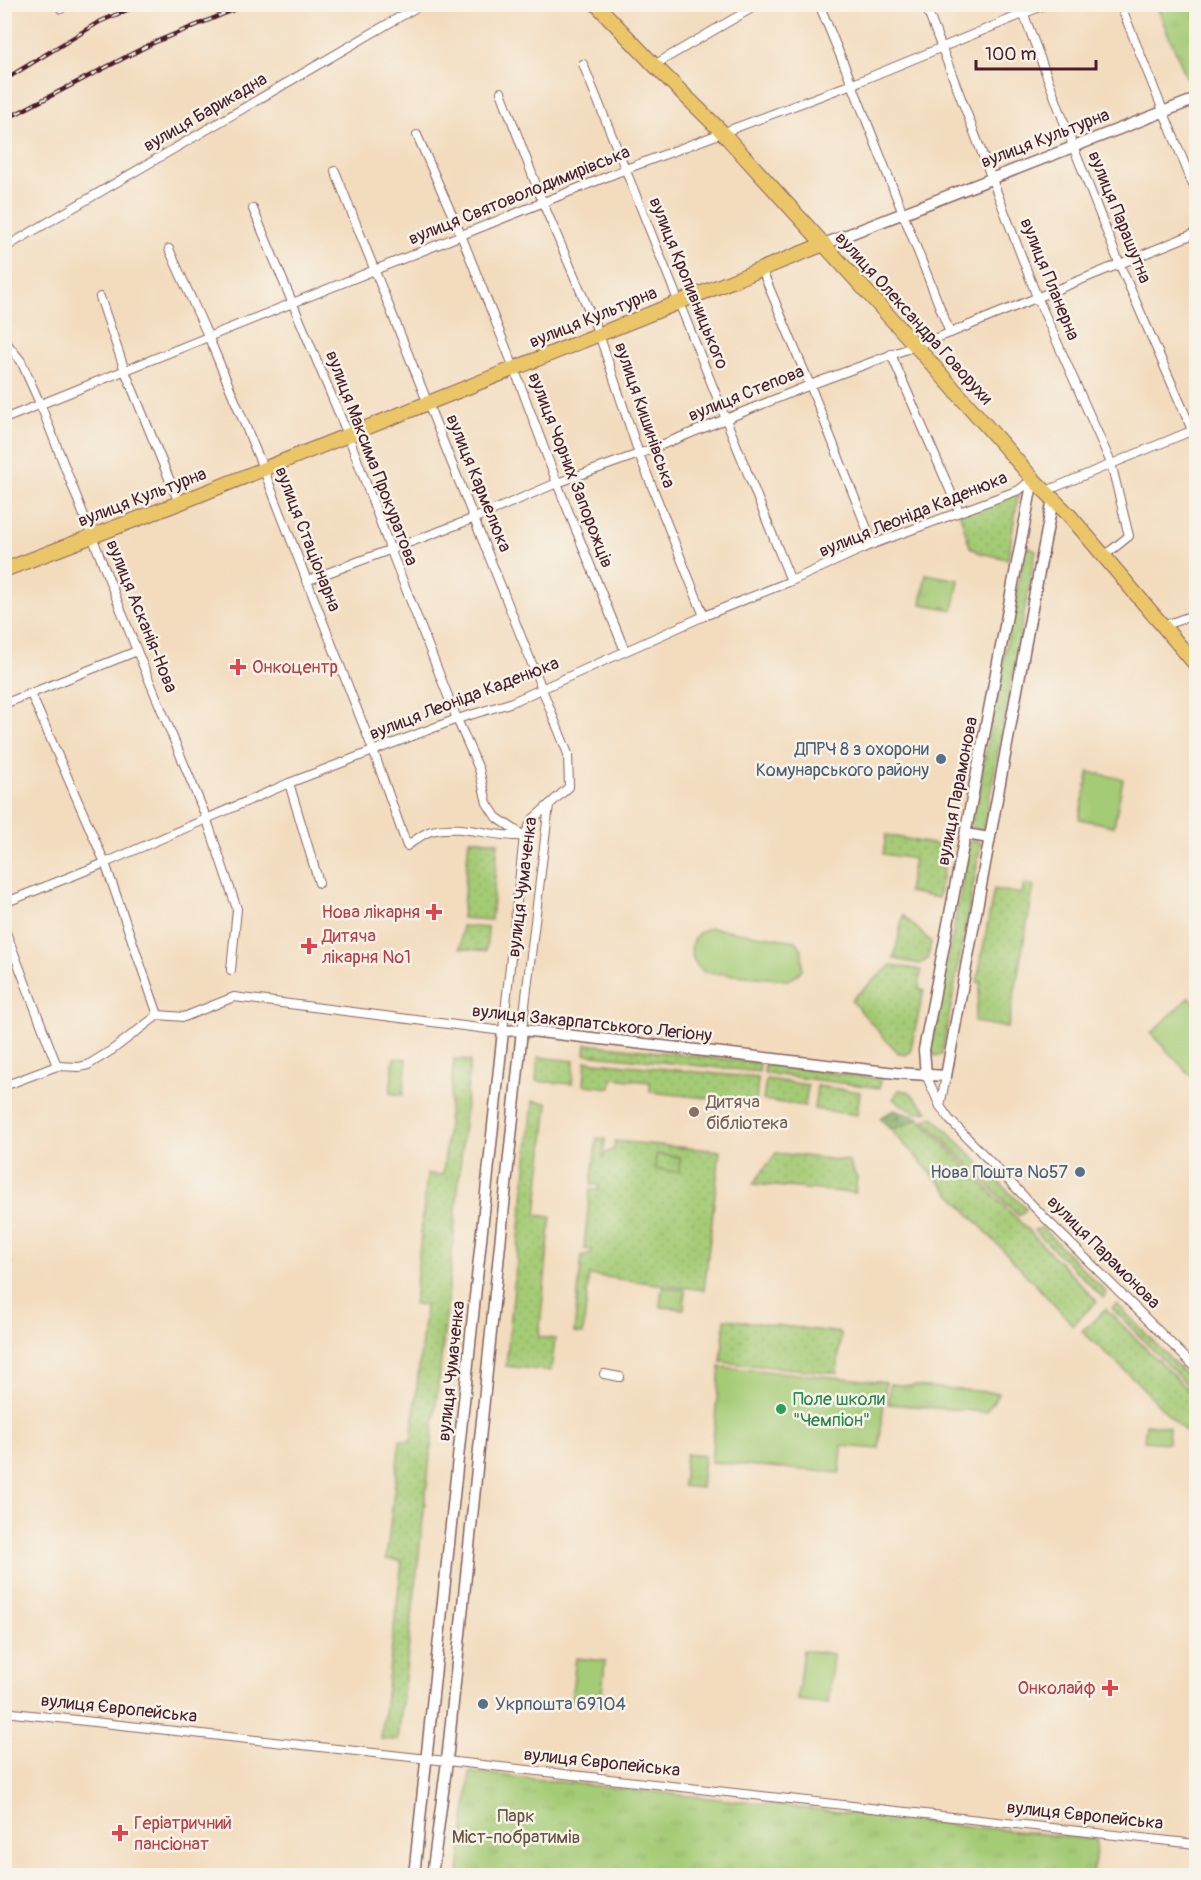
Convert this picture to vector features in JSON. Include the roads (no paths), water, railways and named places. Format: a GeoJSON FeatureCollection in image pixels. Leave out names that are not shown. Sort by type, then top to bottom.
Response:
{"type":"FeatureCollection","features":[{"type":"Feature","properties":{"kind":"main road","name":"вулиця Олександра Говорухи"},"geometry":{"type":"LineString","coordinates":[[596,4],[722,132],[824,244],[1033,479],[1050,495],[1197,665]]}},
{"type":"Feature","properties":{"kind":"main road","name":"вулиця Культурна"},"geometry":{"type":"LineString","coordinates":[[4,570],[179,503],[824,244]]}},
{"type":"Feature","properties":{"kind":"street","name":"вулиця Барикадна"},"geometry":{"type":"LineString","coordinates":[[4,248],[422,4]]}},
{"type":"Feature","properties":{"kind":"street"},"geometry":{"type":"LineString","coordinates":[[654,65],[759,4]]}},
{"type":"Feature","properties":{"kind":"street"},"geometry":{"type":"LineString","coordinates":[[819,4],[950,333]]}},
{"type":"Feature","properties":{"kind":"street","name":"вулиця Планерна"},"geometry":{"type":"LineString","coordinates":[[925,4],[1037,297],[1111,463],[1129,536],[1104,556]]}},
{"type":"Feature","properties":{"kind":"street","name":"вулиця Святоволодимирівська"},"geometry":{"type":"LineString","coordinates":[[4,419],[626,169],[852,84],[941,47],[1022,9],[1047,4]]}},
{"type":"Feature","properties":{"kind":"street"},"geometry":{"type":"LineString","coordinates":[[1120,4],[1197,192]]}},
{"type":"Feature","properties":{"kind":"street","name":"вулиця Парашутна"},"geometry":{"type":"LineString","coordinates":[[1022,9],[1119,262],[1196,433]]}},
{"type":"Feature","properties":{"kind":"street","name":"вулиця Кропивницького"},"geometry":{"type":"LineString","coordinates":[[583,64],[791,581]]}},
{"type":"Feature","properties":{"kind":"street","name":"вулиця Кишинівська"},"geometry":{"type":"LineString","coordinates":[[501,92],[543,203],[599,334],[639,454],[704,616]]}},
{"type":"Feature","properties":{"kind":"street","name":"вулиця Культурна"},"geometry":{"type":"LineString","coordinates":[[824,244],[1197,99]]}},
{"type":"Feature","properties":{"kind":"street","name":"вулиця Чорних Запорожців"},"geometry":{"type":"LineString","coordinates":[[417,135],[461,236],[625,651]]}},
{"type":"Feature","properties":{"kind":"street","name":"вулиця Кармелюка"},"geometry":{"type":"LineString","coordinates":[[335,171],[544,688],[568,754],[569,787],[549,804]]}},
{"type":"Feature","properties":{"kind":"street","name":"вулиця Максима Прокуратова"},"geometry":{"type":"LineString","coordinates":[[253,209],[348,435],[391,551],[479,769],[490,809],[496,817],[524,836]]}},
{"type":"Feature","properties":{"kind":"street","name":"вулиця Степова"},"geometry":{"type":"LineString","coordinates":[[306,581],[391,551],[557,483],[639,454],[810,385],[950,333],[1197,232]]}},
{"type":"Feature","properties":{"kind":"street","name":"вулиця Стаціонарна"},"geometry":{"type":"LineString","coordinates":[[169,249],[263,468],[373,750],[407,846],[429,832],[440,830],[466,830],[507,837],[524,836]]}},
{"type":"Feature","properties":{"kind":"street"},"geometry":{"type":"LineString","coordinates":[[761,268],[873,544]]}},
{"type":"Feature","properties":{"kind":"street"},"geometry":{"type":"LineString","coordinates":[[100,297],[125,371],[179,503]]}},
{"type":"Feature","properties":{"kind":"street","name":"вулиця Асканія-Нова"},"geometry":{"type":"LineString","coordinates":[[4,340],[21,361],[41,406],[137,651],[206,817],[237,909],[231,970]]}},
{"type":"Feature","properties":{"kind":"street"},"geometry":{"type":"LineString","coordinates":[[891,354],[959,511]]}},
{"type":"Feature","properties":{"kind":"street"},"geometry":{"type":"LineString","coordinates":[[940,1106],[1050,495],[1111,463],[1196,433]]}},
{"type":"Feature","properties":{"kind":"street","name":"вулиця Леоніда Каденюка"},"geometry":{"type":"LineString","coordinates":[[4,903],[105,863],[206,817],[289,783],[544,688],[704,616],[791,581],[873,544],[1019,490],[1033,479]]}},
{"type":"Feature","properties":{"kind":"street","name":"вулиця Парамонова"},"geometry":{"type":"LineString","coordinates":[[1033,479],[924,1050],[926,1075],[940,1106],[949,1119],[1045,1218],[1197,1368]]}},
{"type":"Feature","properties":{"kind":"street"},"geometry":{"type":"LineString","coordinates":[[1163,626],[1197,614]]}},
{"type":"Feature","properties":{"kind":"street"},"geometry":{"type":"LineString","coordinates":[[4,704],[137,651]]}},
{"type":"Feature","properties":{"kind":"street"},"geometry":{"type":"LineString","coordinates":[[4,1086],[57,1066],[88,1065],[158,1015],[105,863],[31,694]]}},
{"type":"Feature","properties":{"kind":"street"},"geometry":{"type":"LineString","coordinates":[[289,783],[320,883]]}},
{"type":"Feature","properties":{"kind":"street","name":"вулиця Чумаченка"},"geometry":{"type":"LineString","coordinates":[[414,1875],[524,836],[533,819],[549,804]]}},
{"type":"Feature","properties":{"kind":"street","name":"вулиця Чумаченка"},"geometry":{"type":"LineString","coordinates":[[432,1875],[447,1761],[522,1030],[549,804]]}},
{"type":"Feature","properties":{"kind":"street"},"geometry":{"type":"LineString","coordinates":[[966,834],[989,838]]}},
{"type":"Feature","properties":{"kind":"street"},"geometry":{"type":"LineString","coordinates":[[4,927],[57,1066]]}},
{"type":"Feature","properties":{"kind":"street","name":"вулиця Закарпатського Легіону"},"geometry":{"type":"LineString","coordinates":[[158,1015],[184,1017],[234,997],[503,1031],[522,1030],[885,1072],[946,1076]]}},
{"type":"Feature","properties":{"kind":"street"},"geometry":{"type":"LineString","coordinates":[[604,1374],[620,1377]]}},
{"type":"Feature","properties":{"kind":"street","name":"вулиця Європейська"},"geometry":{"type":"LineString","coordinates":[[4,1712],[1197,1844]]}},
{"type":"Feature","properties":{"kind":"railway"},"geometry":{"type":"LineString","coordinates":[[4,80],[99,22],[141,4]]}},
{"type":"Feature","properties":{"kind":"railway"},"geometry":{"type":"LineString","coordinates":[[4,120],[153,43],[248,4]]}},
{"type":"Feature","properties":{"kind":"place","name":"Онкоцентр"},"geometry":{"type":"Point","coordinates":[238,667]}},
{"type":"Feature","properties":{"kind":"place","name":"ДПРЧ 8 з охорони Комунарського району"},"geometry":{"type":"Point","coordinates":[941,759]}},
{"type":"Feature","properties":{"kind":"place","name":"Нова лікарня"},"geometry":{"type":"Point","coordinates":[434,912]}},
{"type":"Feature","properties":{"kind":"place","name":"Дитяча лікарня №1"},"geometry":{"type":"Point","coordinates":[309,946]}},
{"type":"Feature","properties":{"kind":"place","name":"Дитяча бібліотека"},"geometry":{"type":"Point","coordinates":[694,1112]}},
{"type":"Feature","properties":{"kind":"place","name":"Нова Пошта №57"},"geometry":{"type":"Point","coordinates":[1080,1172]}},
{"type":"Feature","properties":{"kind":"place","name":"Поле школи \"Чемпіон\""},"geometry":{"type":"Point","coordinates":[781,1409]}},
{"type":"Feature","properties":{"kind":"place","name":"Онколайф"},"geometry":{"type":"Point","coordinates":[1110,1688]}},
{"type":"Feature","properties":{"kind":"place","name":"Укрпошта 69104"},"geometry":{"type":"Point","coordinates":[483,1704]}},
{"type":"Feature","properties":{"kind":"place","name":"Геріатричний пансіонат"},"geometry":{"type":"Point","coordinates":[120,1833]}},
{"type":"Feature","properties":{"kind":"park label","name":"Парк Міст-побратимів"},"geometry":{"type":"Point","coordinates":[516,1826]}}]}
